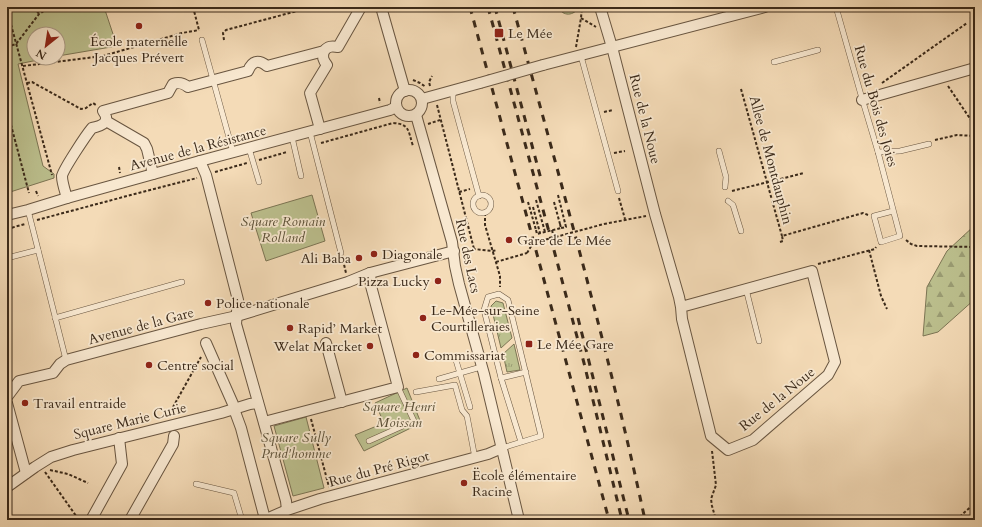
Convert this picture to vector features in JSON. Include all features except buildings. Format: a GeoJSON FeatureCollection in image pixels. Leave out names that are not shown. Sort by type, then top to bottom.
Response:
{"type":"FeatureCollection","features":[{"type":"Feature","properties":{"kind":"street"},"geometry":{"type":"LineString","coordinates":[[67,198],[62,175],[92,128],[103,125],[106,121],[106,115],[103,111],[168,92],[173,84],[176,83],[184,84],[188,87],[248,71],[253,63],[258,61],[267,66],[324,51],[327,47],[338,47],[361,7]]}},
{"type":"Feature","properties":{"kind":"street"},"geometry":{"type":"LineString","coordinates":[[381,7],[405,91]]}},
{"type":"Feature","properties":{"kind":"street","name":"Rue de la Noue"},"geometry":{"type":"LineString","coordinates":[[600,7],[612,47],[654,214],[681,307],[682,319],[711,436],[728,450],[752,440],[828,375],[835,362],[812,271]]}},
{"type":"Feature","properties":{"kind":"street"},"geometry":{"type":"LineString","coordinates":[[422,99],[543,65],[578,51],[612,47],[765,7]]}},
{"type":"Feature","properties":{"kind":"street"},"geometry":{"type":"LineString","coordinates":[[320,129],[310,93],[327,64],[324,60],[324,51]]}},
{"type":"Feature","properties":{"kind":"street"},"geometry":{"type":"LineString","coordinates":[[862,100],[975,68]]}},
{"type":"Feature","properties":{"kind":"street"},"geometry":{"type":"LineString","coordinates":[[413,90],[420,95],[422,99],[422,108],[416,115],[404,115],[400,113],[396,107],[397,99],[401,92],[413,90]]}},
{"type":"Feature","properties":{"kind":"street","name":"Avenue de la Résistance"},"geometry":{"type":"LineString","coordinates":[[7,215],[390,110],[396,107]]}},
{"type":"Feature","properties":{"kind":"street","name":"Rue des Lacs"},"geometry":{"type":"LineString","coordinates":[[416,115],[452,242],[459,284],[520,520]]}},
{"type":"Feature","properties":{"kind":"street"},"geometry":{"type":"LineString","coordinates":[[106,121],[144,143],[147,149],[153,174]]}},
{"type":"Feature","properties":{"kind":"street"},"geometry":{"type":"LineString","coordinates":[[200,161],[206,175],[238,300],[236,324],[286,501],[287,510]]}},
{"type":"Feature","properties":{"kind":"street","name":"Avenue de la Gare"},"geometry":{"type":"LineString","coordinates":[[7,397],[19,381],[53,372],[66,360],[201,324],[237,316],[348,282],[370,273],[454,251]]}},
{"type":"Feature","properties":{"kind":"street"},"geometry":{"type":"LineString","coordinates":[[681,307],[812,271]]}},
{"type":"Feature","properties":{"kind":"street"},"geometry":{"type":"LineString","coordinates":[[264,422],[398,387],[371,286],[370,273]]}},
{"type":"Feature","properties":{"kind":"street"},"geometry":{"type":"LineString","coordinates":[[206,343],[241,428],[264,520]]}},
{"type":"Feature","properties":{"kind":"street"},"geometry":{"type":"LineString","coordinates":[[326,344],[342,402]]}},
{"type":"Feature","properties":{"kind":"street"},"geometry":{"type":"LineString","coordinates":[[7,403],[26,473]]}},
{"type":"Feature","properties":{"kind":"street","name":"Square Marie Curie"},"geometry":{"type":"LineString","coordinates":[[7,487],[26,473],[40,470],[51,457],[233,407],[258,403]]}},
{"type":"Feature","properties":{"kind":"street"},"geometry":{"type":"LineString","coordinates":[[130,520],[173,444],[174,436]]}},
{"type":"Feature","properties":{"kind":"street"},"geometry":{"type":"LineString","coordinates":[[91,520],[122,464],[119,438]]}},
{"type":"Feature","properties":{"kind":"street","name":"Rue du Pré Rigot"},"geometry":{"type":"LineString","coordinates":[[264,520],[287,510],[320,499],[475,458],[502,448]]}},
{"type":"Feature","properties":{"kind":"lane","name":"Rue du Bois des Joies"},"geometry":{"type":"LineString","coordinates":[[836,7],[878,152],[900,236]]}},
{"type":"Feature","properties":{"kind":"lane"},"geometry":{"type":"LineString","coordinates":[[202,40],[212,81],[233,152]]}},
{"type":"Feature","properties":{"kind":"lane"},"geometry":{"type":"LineString","coordinates":[[774,62],[818,50]]}},
{"type":"Feature","properties":{"kind":"lane"},"geometry":{"type":"LineString","coordinates":[[578,51],[618,190]]}},
{"type":"Feature","properties":{"kind":"lane"},"geometry":{"type":"LineString","coordinates":[[453,90],[454,102],[479,196]]}},
{"type":"Feature","properties":{"kind":"lane"},"geometry":{"type":"LineString","coordinates":[[310,132],[342,256]]}},
{"type":"Feature","properties":{"kind":"lane"},"geometry":{"type":"LineString","coordinates":[[292,137],[301,176]]}},
{"type":"Feature","properties":{"kind":"lane"},"geometry":{"type":"LineString","coordinates":[[878,152],[900,151],[929,144]]}},
{"type":"Feature","properties":{"kind":"lane"},"geometry":{"type":"LineString","coordinates":[[249,148],[259,182]]}},
{"type":"Feature","properties":{"kind":"lane"},"geometry":{"type":"LineString","coordinates":[[719,151],[726,177],[725,187]]}},
{"type":"Feature","properties":{"kind":"lane"},"geometry":{"type":"LineString","coordinates":[[479,196],[485,196],[491,202],[489,210],[484,213],[478,212],[474,208],[475,199],[479,196]]}},
{"type":"Feature","properties":{"kind":"lane"},"geometry":{"type":"LineString","coordinates":[[728,201],[733,205],[741,231]]}},
{"type":"Feature","properties":{"kind":"lane"},"geometry":{"type":"LineString","coordinates":[[28,210],[66,360]]}},
{"type":"Feature","properties":{"kind":"lane"},"geometry":{"type":"LineString","coordinates":[[893,211],[874,216],[881,242],[900,236]]}},
{"type":"Feature","properties":{"kind":"lane"},"geometry":{"type":"LineString","coordinates":[[7,258],[38,250]]}},
{"type":"Feature","properties":{"kind":"lane"},"geometry":{"type":"LineString","coordinates":[[55,318],[182,282]]}},
{"type":"Feature","properties":{"kind":"lane"},"geometry":{"type":"LineString","coordinates":[[746,289],[759,341]]}},
{"type":"Feature","properties":{"kind":"lane"},"geometry":{"type":"LineString","coordinates":[[502,448],[541,436],[508,300],[499,294],[488,297],[484,310],[501,378],[521,442]]}},
{"type":"Feature","properties":{"kind":"lane"},"geometry":{"type":"LineString","coordinates":[[455,357],[470,407]]}},
{"type":"Feature","properties":{"kind":"lane"},"geometry":{"type":"LineString","coordinates":[[439,379],[481,367]]}},
{"type":"Feature","properties":{"kind":"lane"},"geometry":{"type":"LineString","coordinates":[[501,378],[526,372]]}},
{"type":"Feature","properties":{"kind":"lane"},"geometry":{"type":"LineString","coordinates":[[416,392],[455,385],[462,410],[467,416],[475,458]]}},
{"type":"Feature","properties":{"kind":"lane"},"geometry":{"type":"LineString","coordinates":[[369,441],[414,421],[398,387]]}},
{"type":"Feature","properties":{"kind":"lane"},"geometry":{"type":"LineString","coordinates":[[196,484],[234,493],[242,520]]}},
{"type":"Feature","properties":{"kind":"path"},"geometry":{"type":"LineString","coordinates":[[34,7],[39,14]]}},
{"type":"Feature","properties":{"kind":"path"},"geometry":{"type":"LineString","coordinates":[[7,47],[16,44],[39,14],[48,7]]}},
{"type":"Feature","properties":{"kind":"path"},"geometry":{"type":"LineString","coordinates":[[22,66],[103,56],[182,33],[199,30],[193,7]]}},
{"type":"Feature","properties":{"kind":"path"},"geometry":{"type":"LineString","coordinates":[[224,40],[223,33],[226,30],[312,7]]}},
{"type":"Feature","properties":{"kind":"path"},"geometry":{"type":"LineString","coordinates":[[578,51],[582,7]]}},
{"type":"Feature","properties":{"kind":"path"},"geometry":{"type":"LineString","coordinates":[[7,10],[52,179]]}},
{"type":"Feature","properties":{"kind":"path"},"geometry":{"type":"LineString","coordinates":[[879,85],[974,17]]}},
{"type":"Feature","properties":{"kind":"path"},"geometry":{"type":"LineString","coordinates":[[581,18],[599,29]]}},
{"type":"Feature","properties":{"kind":"path"},"geometry":{"type":"LineString","coordinates":[[430,86],[429,82],[432,76]]}},
{"type":"Feature","properties":{"kind":"path"},"geometry":{"type":"LineString","coordinates":[[942,77],[975,126]]}},
{"type":"Feature","properties":{"kind":"path"},"geometry":{"type":"LineString","coordinates":[[27,83],[32,82],[81,109],[86,108],[93,103],[100,106],[103,111]]}},
{"type":"Feature","properties":{"kind":"path","name":"Allee de Montdauphin"},"geometry":{"type":"LineString","coordinates":[[741,90],[782,236]]}},
{"type":"Feature","properties":{"kind":"path"},"geometry":{"type":"LineString","coordinates":[[7,110],[29,193]]}},
{"type":"Feature","properties":{"kind":"path"},"geometry":{"type":"LineString","coordinates":[[440,120],[474,249],[497,250]]}},
{"type":"Feature","properties":{"kind":"path"},"geometry":{"type":"LineString","coordinates":[[313,145],[393,123],[402,124],[407,128],[414,150]]}},
{"type":"Feature","properties":{"kind":"path"},"geometry":{"type":"LineString","coordinates":[[929,144],[929,142],[956,135],[975,136]]}},
{"type":"Feature","properties":{"kind":"path"},"geometry":{"type":"LineString","coordinates":[[44,218],[295,150]]}},
{"type":"Feature","properties":{"kind":"path"},"geometry":{"type":"LineString","coordinates":[[730,192],[804,173]]}},
{"type":"Feature","properties":{"kind":"path"},"geometry":{"type":"LineString","coordinates":[[459,192],[477,187]]}},
{"type":"Feature","properties":{"kind":"path"},"geometry":{"type":"LineString","coordinates":[[618,190],[625,219]]}},
{"type":"Feature","properties":{"kind":"path"},"geometry":{"type":"LineString","coordinates":[[528,202],[537,234],[566,226],[558,196]]}},
{"type":"Feature","properties":{"kind":"path"},"geometry":{"type":"LineString","coordinates":[[536,201],[545,232]]}},
{"type":"Feature","properties":{"kind":"path"},"geometry":{"type":"LineString","coordinates":[[554,202],[561,228]]}},
{"type":"Feature","properties":{"kind":"path"},"geometry":{"type":"LineString","coordinates":[[534,207],[540,233]]}},
{"type":"Feature","properties":{"kind":"path"},"geometry":{"type":"LineString","coordinates":[[484,213],[485,225],[500,276],[499,294]]}},
{"type":"Feature","properties":{"kind":"path"},"geometry":{"type":"LineString","coordinates":[[780,242],[782,241],[782,236],[863,213],[875,218]]}},
{"type":"Feature","properties":{"kind":"path"},"geometry":{"type":"LineString","coordinates":[[525,243],[554,238],[625,219],[652,215]]}},
{"type":"Feature","properties":{"kind":"path"},"geometry":{"type":"LineString","coordinates":[[552,230],[554,238]]}},
{"type":"Feature","properties":{"kind":"path"},"geometry":{"type":"LineString","coordinates":[[900,236],[911,244],[917,246],[975,247]]}},
{"type":"Feature","properties":{"kind":"path"},"geometry":{"type":"LineString","coordinates":[[812,271],[816,265],[875,249],[881,242]]}},
{"type":"Feature","properties":{"kind":"path"},"geometry":{"type":"LineString","coordinates":[[496,262],[527,253],[532,243]]}},
{"type":"Feature","properties":{"kind":"path"},"geometry":{"type":"LineString","coordinates":[[869,250],[881,296],[887,309]]}},
{"type":"Feature","properties":{"kind":"path"},"geometry":{"type":"LineString","coordinates":[[342,256],[348,282]]}},
{"type":"Feature","properties":{"kind":"path"},"geometry":{"type":"LineString","coordinates":[[171,425],[168,416],[207,346],[206,343]]}},
{"type":"Feature","properties":{"kind":"path"},"geometry":{"type":"LineString","coordinates":[[308,410],[331,497]]}},
{"type":"Feature","properties":{"kind":"path"},"geometry":{"type":"LineString","coordinates":[[711,436],[716,485],[711,499],[716,520]]}},
{"type":"Feature","properties":{"kind":"path"},"geometry":{"type":"LineString","coordinates":[[40,470],[49,469],[68,474],[88,483]]}},
{"type":"Feature","properties":{"kind":"path"},"geometry":{"type":"LineString","coordinates":[[40,470],[78,520]]}},
{"type":"Feature","properties":{"kind":"path"},"geometry":{"type":"LineString","coordinates":[[956,520],[975,503]]}},
{"type":"Feature","properties":{"kind":"green space"},"geometry":{"type":"Polygon","coordinates":[[[7,7],[104,7],[117,46],[66,55],[66,26],[26,26],[26,62],[18,64],[43,166],[54,174],[54,178],[7,193],[7,7]]]}},
{"type":"Feature","properties":{"kind":"green space"},"geometry":{"type":"Polygon","coordinates":[[[558,7],[579,7],[571,14],[566,14],[558,7]]]}},
{"type":"Feature","properties":{"kind":"green space","name":"Square Romain Rolland"},"geometry":{"type":"Polygon","coordinates":[[[312,195],[325,241],[266,261],[251,213],[312,195]]]}},
{"type":"Feature","properties":{"kind":"green space"},"geometry":{"type":"Polygon","coordinates":[[[974,226],[975,299],[938,332],[923,336],[927,287],[947,251],[974,226]]]}},
{"type":"Feature","properties":{"kind":"green space"},"geometry":{"type":"Polygon","coordinates":[[[496,301],[503,303],[512,338],[501,348],[491,306],[496,301]]]}},
{"type":"Feature","properties":{"kind":"green space"},"geometry":{"type":"Polygon","coordinates":[[[514,344],[520,370],[507,372],[503,354],[514,344]]]}},
{"type":"Feature","properties":{"kind":"green space","name":"Square Henri Moissan"},"geometry":{"type":"Polygon","coordinates":[[[407,388],[421,423],[364,451],[355,435],[384,423],[375,403],[407,388]]]}},
{"type":"Feature","properties":{"kind":"green space","name":"Square Sully Prud'homme"},"geometry":{"type":"Polygon","coordinates":[[[306,417],[324,488],[293,496],[274,426],[306,417]]]}},
{"type":"Feature","properties":{"kind":"railway"},"geometry":{"type":"LineString","coordinates":[[470,7],[609,520]]}},
{"type":"Feature","properties":{"kind":"railway"},"geometry":{"type":"LineString","coordinates":[[488,7],[584,363],[622,520]]}},
{"type":"Feature","properties":{"kind":"railway"},"geometry":{"type":"LineString","coordinates":[[495,7],[541,179]]}},
{"type":"Feature","properties":{"kind":"railway"},"geometry":{"type":"LineString","coordinates":[[513,7],[599,326],[631,455],[645,520]]}},
{"type":"Feature","properties":{"kind":"railway"},"geometry":{"type":"LineString","coordinates":[[578,318],[629,520]]}},
{"type":"Feature","properties":{"kind":"place","name":"École maternelle Jacques Prévert"},"geometry":{"type":"Point","coordinates":[139,26]}},
{"type":"Feature","properties":{"kind":"place","name":"Le Mée"},"geometry":{"type":"Point","coordinates":[499,33]}},
{"type":"Feature","properties":{"kind":"place","name":"Gare de Le Mée"},"geometry":{"type":"Point","coordinates":[509,240]}},
{"type":"Feature","properties":{"kind":"place","name":"Diagonale"},"geometry":{"type":"Point","coordinates":[374,254]}},
{"type":"Feature","properties":{"kind":"place","name":"Ali Baba"},"geometry":{"type":"Point","coordinates":[359,258]}},
{"type":"Feature","properties":{"kind":"place","name":"Pizza Lucky"},"geometry":{"type":"Point","coordinates":[438,281]}},
{"type":"Feature","properties":{"kind":"place","name":"Police nationale"},"geometry":{"type":"Point","coordinates":[208,303]}},
{"type":"Feature","properties":{"kind":"place","name":"Le-Mée-sur-Seine Courtilleraies"},"geometry":{"type":"Point","coordinates":[423,318]}},
{"type":"Feature","properties":{"kind":"place","name":"Rapid’ Market"},"geometry":{"type":"Point","coordinates":[290,328]}},
{"type":"Feature","properties":{"kind":"place","name":"Le Mée Gare"},"geometry":{"type":"Point","coordinates":[529,344]}},
{"type":"Feature","properties":{"kind":"place","name":"Welat Marcket"},"geometry":{"type":"Point","coordinates":[370,346]}},
{"type":"Feature","properties":{"kind":"place","name":"Commissariat"},"geometry":{"type":"Point","coordinates":[416,355]}},
{"type":"Feature","properties":{"kind":"place","name":"Centre social"},"geometry":{"type":"Point","coordinates":[149,365]}},
{"type":"Feature","properties":{"kind":"place","name":"Travail entraide"},"geometry":{"type":"Point","coordinates":[25,403]}},
{"type":"Feature","properties":{"kind":"place","name":"Ëcole élémentaire Racine"},"geometry":{"type":"Point","coordinates":[464,483]}}]}
